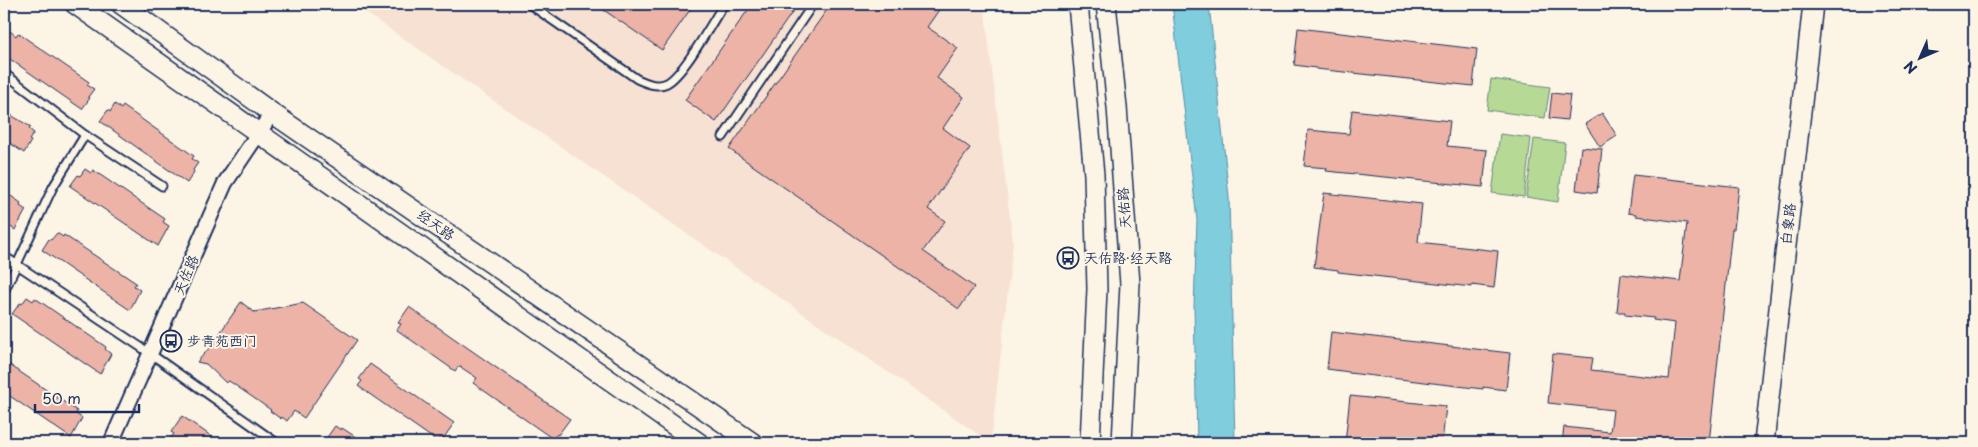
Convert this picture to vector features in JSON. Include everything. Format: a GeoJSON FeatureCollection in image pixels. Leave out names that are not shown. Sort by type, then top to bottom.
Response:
{"type":"FeatureCollection","features":[{"type":"Feature","properties":{"kind":"main road","name":"经天路"},"geometry":{"type":"LineString","coordinates":[[75,4],[699,443]]}},
{"type":"Feature","properties":{"kind":"main road","name":"经天路"},"geometry":{"type":"LineString","coordinates":[[121,4],[272,113],[753,443]]}},
{"type":"Feature","properties":{"kind":"main road","name":"天佑路"},"geometry":{"type":"LineString","coordinates":[[1078,4],[1094,175],[1097,288],[1090,443]]}},
{"type":"Feature","properties":{"kind":"main road","name":"天佑路"},"geometry":{"type":"LineString","coordinates":[[1106,4],[1117,107],[1130,284],[1122,443]]}},
{"type":"Feature","properties":{"kind":"main road","name":"白象路"},"geometry":{"type":"LineString","coordinates":[[1764,443],[1813,4]]}},
{"type":"Feature","properties":{"kind":"street","name":"天佐路"},"geometry":{"type":"LineString","coordinates":[[111,443],[225,183],[272,113]]}},
{"type":"Feature","properties":{"kind":"lane"},"geometry":{"type":"LineString","coordinates":[[529,4],[637,79],[655,85],[666,83],[678,74],[724,4]]}},
{"type":"Feature","properties":{"kind":"lane"},"geometry":{"type":"LineString","coordinates":[[723,137],[813,4]]}},
{"type":"Feature","properties":{"kind":"lane"},"geometry":{"type":"LineString","coordinates":[[4,73],[85,134],[162,186]]}},
{"type":"Feature","properties":{"kind":"lane"},"geometry":{"type":"LineString","coordinates":[[4,292],[53,186],[85,134]]}},
{"type":"Feature","properties":{"kind":"lane"},"geometry":{"type":"LineString","coordinates":[[4,256],[151,354],[276,443]]}},
{"type":"Feature","properties":{"kind":"shaded area"},"geometry":{"type":"Polygon","coordinates":[[[353,4],[984,4],[1013,243],[991,443],[353,4]]]}},
{"type":"Feature","properties":{"kind":"green space"},"geometry":{"type":"Polygon","coordinates":[[[1491,79],[1550,87],[1545,118],[1487,110],[1491,79]]]}},
{"type":"Feature","properties":{"kind":"green space"},"geometry":{"type":"Polygon","coordinates":[[[1500,134],[1531,138],[1524,197],[1492,193],[1500,134]]]}},
{"type":"Feature","properties":{"kind":"green space"},"geometry":{"type":"Polygon","coordinates":[[[1534,139],[1565,143],[1558,202],[1526,197],[1534,139]]]}},
{"type":"Feature","properties":{"kind":"water"},"geometry":{"type":"Polygon","coordinates":[[[1172,4],[1209,4],[1229,197],[1235,443],[1197,443],[1194,307],[1197,220],[1172,4]]]}},
{"type":"Feature","properties":{"kind":"building"},"geometry":{"type":"Polygon","coordinates":[[[595,4],[694,4],[662,50],[595,4]]]}},
{"type":"Feature","properties":{"kind":"building"},"geometry":{"type":"Polygon","coordinates":[[[752,4],[798,4],[716,122],[685,100],[752,4]]]}},
{"type":"Feature","properties":{"kind":"building"},"geometry":{"type":"Polygon","coordinates":[[[831,4],[943,4],[927,27],[958,48],[937,78],[964,97],[943,128],[970,148],[928,209],[945,221],[923,251],[974,287],[959,309],[729,149],[831,4]]]}},
{"type":"Feature","properties":{"kind":"building"},"geometry":{"type":"Polygon","coordinates":[[[1298,28],[1477,49],[1473,86],[1294,65],[1298,28]]]}},
{"type":"Feature","properties":{"kind":"building"},"geometry":{"type":"Polygon","coordinates":[[[10,31],[16,36],[18,33],[89,82],[87,85],[94,89],[82,109],[4,55],[4,41],[10,31]]]}},
{"type":"Feature","properties":{"kind":"building"},"geometry":{"type":"Polygon","coordinates":[[[1552,93],[1570,95],[1567,120],[1549,118],[1552,93]]]}},
{"type":"Feature","properties":{"kind":"building"},"geometry":{"type":"Polygon","coordinates":[[[115,104],[121,109],[123,106],[194,156],[192,159],[198,163],[187,183],[100,121],[108,110],[110,112],[115,104]]]}},
{"type":"Feature","properties":{"kind":"building"},"geometry":{"type":"Polygon","coordinates":[[[1352,110],[1450,121],[1447,146],[1487,150],[1483,187],[1326,171],[1327,168],[1304,166],[1308,130],[1349,134],[1352,110]]]}},
{"type":"Feature","properties":{"kind":"building"},"geometry":{"type":"Polygon","coordinates":[[[4,111],[31,127],[29,129],[34,133],[24,153],[4,139],[4,111]]]}},
{"type":"Feature","properties":{"kind":"building"},"geometry":{"type":"Polygon","coordinates":[[[1602,113],[1617,136],[1600,147],[1585,124],[1602,113]]]}},
{"type":"Feature","properties":{"kind":"building"},"geometry":{"type":"Polygon","coordinates":[[[1581,147],[1602,149],[1597,193],[1576,190],[1581,147]]]}},
{"type":"Feature","properties":{"kind":"building"},"geometry":{"type":"Polygon","coordinates":[[[85,169],[91,173],[93,170],[165,219],[163,222],[169,226],[158,246],[70,186],[85,169]]]}},
{"type":"Feature","properties":{"kind":"building"},"geometry":{"type":"Polygon","coordinates":[[[1633,175],[1739,187],[1734,229],[1732,229],[1709,443],[1562,443],[1564,427],[1610,432],[1613,410],[1548,403],[1553,354],[1593,358],[1591,370],[1669,379],[1675,323],[1617,312],[1621,274],[1680,281],[1687,223],[1636,216],[1636,214],[1628,213],[1633,175]]]}},
{"type":"Feature","properties":{"kind":"building"},"geometry":{"type":"Polygon","coordinates":[[[1324,193],[1422,204],[1418,242],[1498,251],[1494,288],[1338,272],[1338,270],[1314,267],[1324,193]]]}},
{"type":"Feature","properties":{"kind":"building"},"geometry":{"type":"Polygon","coordinates":[[[8,194],[21,203],[20,206],[26,210],[15,230],[4,222],[4,200],[8,194]]]}},
{"type":"Feature","properties":{"kind":"building"},"geometry":{"type":"Polygon","coordinates":[[[57,233],[63,237],[64,235],[136,283],[134,286],[140,290],[130,310],[42,250],[49,239],[51,240],[57,233]]]}},
{"type":"Feature","properties":{"kind":"building"},"geometry":{"type":"Polygon","coordinates":[[[27,297],[33,301],[35,298],[106,347],[105,349],[111,354],[100,374],[12,314],[27,297]]]}},
{"type":"Feature","properties":{"kind":"building"},"geometry":{"type":"Polygon","coordinates":[[[241,302],[254,312],[303,303],[357,340],[304,418],[294,411],[287,421],[282,417],[281,419],[229,381],[226,383],[206,364],[197,362],[211,346],[241,302]]]}},
{"type":"Feature","properties":{"kind":"building"},"geometry":{"type":"Polygon","coordinates":[[[409,307],[570,419],[558,435],[553,439],[473,383],[477,378],[459,366],[455,371],[397,330],[401,324],[398,323],[409,307]]]}},
{"type":"Feature","properties":{"kind":"building"},"geometry":{"type":"Polygon","coordinates":[[[1331,332],[1510,353],[1506,390],[1483,387],[1483,389],[1327,369],[1331,332]]]}},
{"type":"Feature","properties":{"kind":"building"},"geometry":{"type":"Polygon","coordinates":[[[4,361],[77,411],[76,414],[82,418],[71,438],[4,392],[4,361]]]}},
{"type":"Feature","properties":{"kind":"building"},"geometry":{"type":"Polygon","coordinates":[[[370,364],[454,423],[443,439],[441,437],[438,442],[358,386],[362,381],[359,379],[370,364]]]}},
{"type":"Feature","properties":{"kind":"building"},"geometry":{"type":"Polygon","coordinates":[[[1350,396],[1446,406],[1442,443],[1345,443],[1350,396]]]}},
{"type":"Feature","properties":{"kind":"building"},"geometry":{"type":"Polygon","coordinates":[[[182,416],[221,443],[176,443],[170,439],[174,434],[171,432],[182,416]]]}},
{"type":"Feature","properties":{"kind":"building"},"geometry":{"type":"Polygon","coordinates":[[[335,426],[341,430],[342,428],[365,443],[323,443],[335,426]]]}},
{"type":"Feature","properties":{"kind":"place","name":"天佑路·经天路"},"geometry":{"type":"Point","coordinates":[1068,258]}},
{"type":"Feature","properties":{"kind":"place","name":"步青苑西门"},"geometry":{"type":"Point","coordinates":[171,341]}}]}
